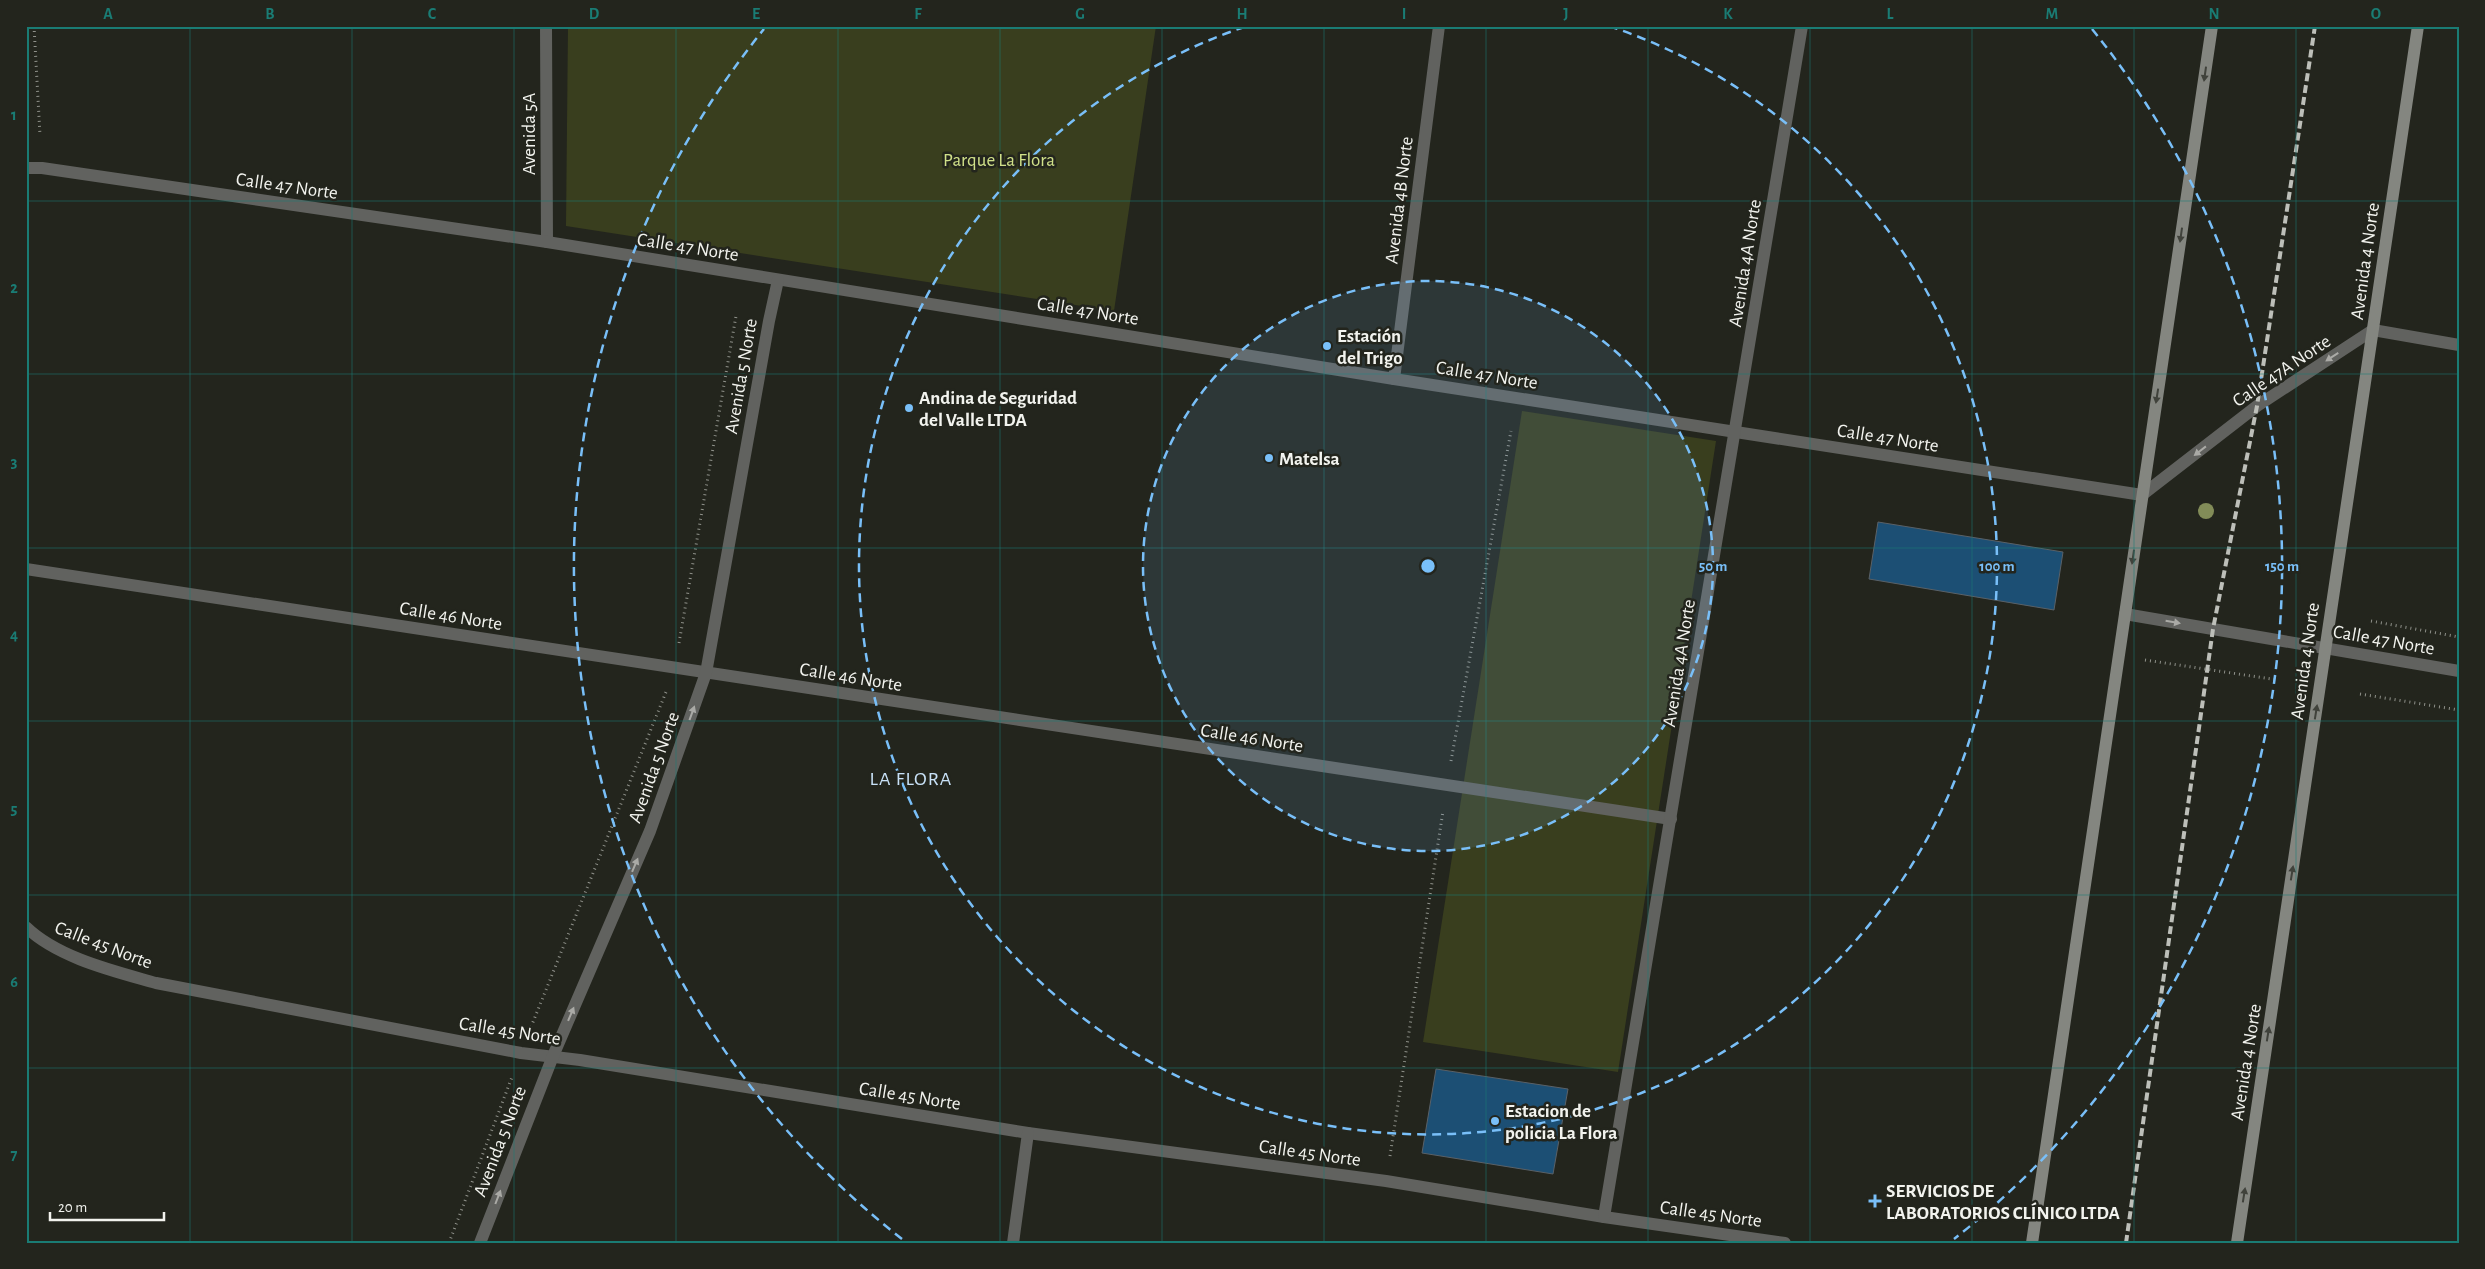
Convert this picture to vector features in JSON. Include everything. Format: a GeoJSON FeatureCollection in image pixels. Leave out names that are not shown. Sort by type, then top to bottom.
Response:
{"type":"FeatureCollection","features":[{"type":"Feature","properties":{"kind":"main road"},"geometry":{"type":"LineString","coordinates":[[2032,1243],[2212,26]]}},
{"type":"Feature","properties":{"kind":"main road","name":"Avenida 4 Norte"},"geometry":{"type":"LineString","coordinates":[[2237,1243],[2418,26]]}},
{"type":"Feature","properties":{"kind":"street","name":"Avenida 5A"},"geometry":{"type":"LineString","coordinates":[[546,26],[547,242]]}},
{"type":"Feature","properties":{"kind":"street","name":"Avenida 4B Norte"},"geometry":{"type":"LineString","coordinates":[[1394,379],[1440,26]]}},
{"type":"Feature","properties":{"kind":"street","name":"Avenida 4A Norte"},"geometry":{"type":"LineString","coordinates":[[1604,1217],[1802,26]]}},
{"type":"Feature","properties":{"kind":"street","name":"Calle 47 Norte"},"geometry":{"type":"LineString","coordinates":[[26,168],[62,171],[547,242],[1394,379],[2142,495]]}},
{"type":"Feature","properties":{"kind":"street","name":"Avenida 5 Norte"},"geometry":{"type":"LineString","coordinates":[[480,1243],[553,1056],[650,831],[706,673],[778,280]]}},
{"type":"Feature","properties":{"kind":"street","name":"Calle 47A Norte"},"geometry":{"type":"LineString","coordinates":[[2142,495],[2257,406],[2373,330]]}},
{"type":"Feature","properties":{"kind":"street"},"geometry":{"type":"LineString","coordinates":[[2373,330],[2459,345]]}},
{"type":"Feature","properties":{"kind":"street","name":"Calle 46 Norte"},"geometry":{"type":"LineString","coordinates":[[26,569],[1671,819]]}},
{"type":"Feature","properties":{"kind":"street","name":"Calle 47 Norte"},"geometry":{"type":"LineString","coordinates":[[2125,614],[2459,671]]}},
{"type":"Feature","properties":{"kind":"street","name":"Calle 45 Norte"},"geometry":{"type":"LineString","coordinates":[[26,927],[39,939],[98,966],[156,983],[521,1053],[553,1056],[1028,1133],[1386,1181],[1604,1217],[1785,1243]]}},
{"type":"Feature","properties":{"kind":"street"},"geometry":{"type":"LineString","coordinates":[[1013,1243],[1028,1133]]}},
{"type":"Feature","properties":{"kind":"path"},"geometry":{"type":"LineString","coordinates":[[34,26],[40,135]]}},
{"type":"Feature","properties":{"kind":"path"},"geometry":{"type":"LineString","coordinates":[[449,1243],[521,1053],[675,668],[736,316]]}},
{"type":"Feature","properties":{"kind":"path"},"geometry":{"type":"LineString","coordinates":[[2371,621],[2459,637]]}},
{"type":"Feature","properties":{"kind":"path"},"geometry":{"type":"LineString","coordinates":[[2119,656],[2278,680]]}},
{"type":"Feature","properties":{"kind":"path"},"geometry":{"type":"LineString","coordinates":[[2360,694],[2459,710]]}},
{"type":"Feature","properties":{"kind":"green space","name":"Parque La Flora"},"geometry":{"type":"Polygon","coordinates":[[[568,26],[1156,26],[1114,311],[566,226],[568,26]]]}},
{"type":"Feature","properties":{"kind":"green space"},"geometry":{"type":"Polygon","coordinates":[[[1522,411],[1716,441],[1618,1072],[1423,1042],[1522,411]]]}},
{"type":"Feature","properties":{"kind":"building"},"geometry":{"type":"Polygon","coordinates":[[[1878,522],[2063,552],[2054,610],[1869,579],[1878,522]]]}},
{"type":"Feature","properties":{"kind":"building","name":"Estacion de policia La Flora"},"geometry":{"type":"Polygon","coordinates":[[[1436,1069],[1568,1089],[1553,1174],[1422,1153],[1436,1069]]]}},
{"type":"Feature","properties":{"kind":"railway"},"geometry":{"type":"LineString","coordinates":[[2126,1243],[2213,629],[2257,406],[2315,26]]}},
{"type":"Feature","properties":{"kind":"place","name":"Estación del Trigo"},"geometry":{"type":"Point","coordinates":[1327,346]}},
{"type":"Feature","properties":{"kind":"place","name":"Andina de Seguridad del Valle LTDA"},"geometry":{"type":"Point","coordinates":[909,408]}},
{"type":"Feature","properties":{"kind":"place","name":"Matelsa"},"geometry":{"type":"Point","coordinates":[1269,458]}},
{"type":"Feature","properties":{"kind":"place","name":"Estacion de policia La Flora"},"geometry":{"type":"Point","coordinates":[1495,1121]}},
{"type":"Feature","properties":{"kind":"place","name":"SERVICIOS DE LABORATORIOS CLÍNICO LTDA"},"geometry":{"type":"Point","coordinates":[1875,1201]}},
{"type":"Feature","properties":{"kind":"district","name":"LA FLORA"},"geometry":{"type":"Point","coordinates":[911,778]}}]}
